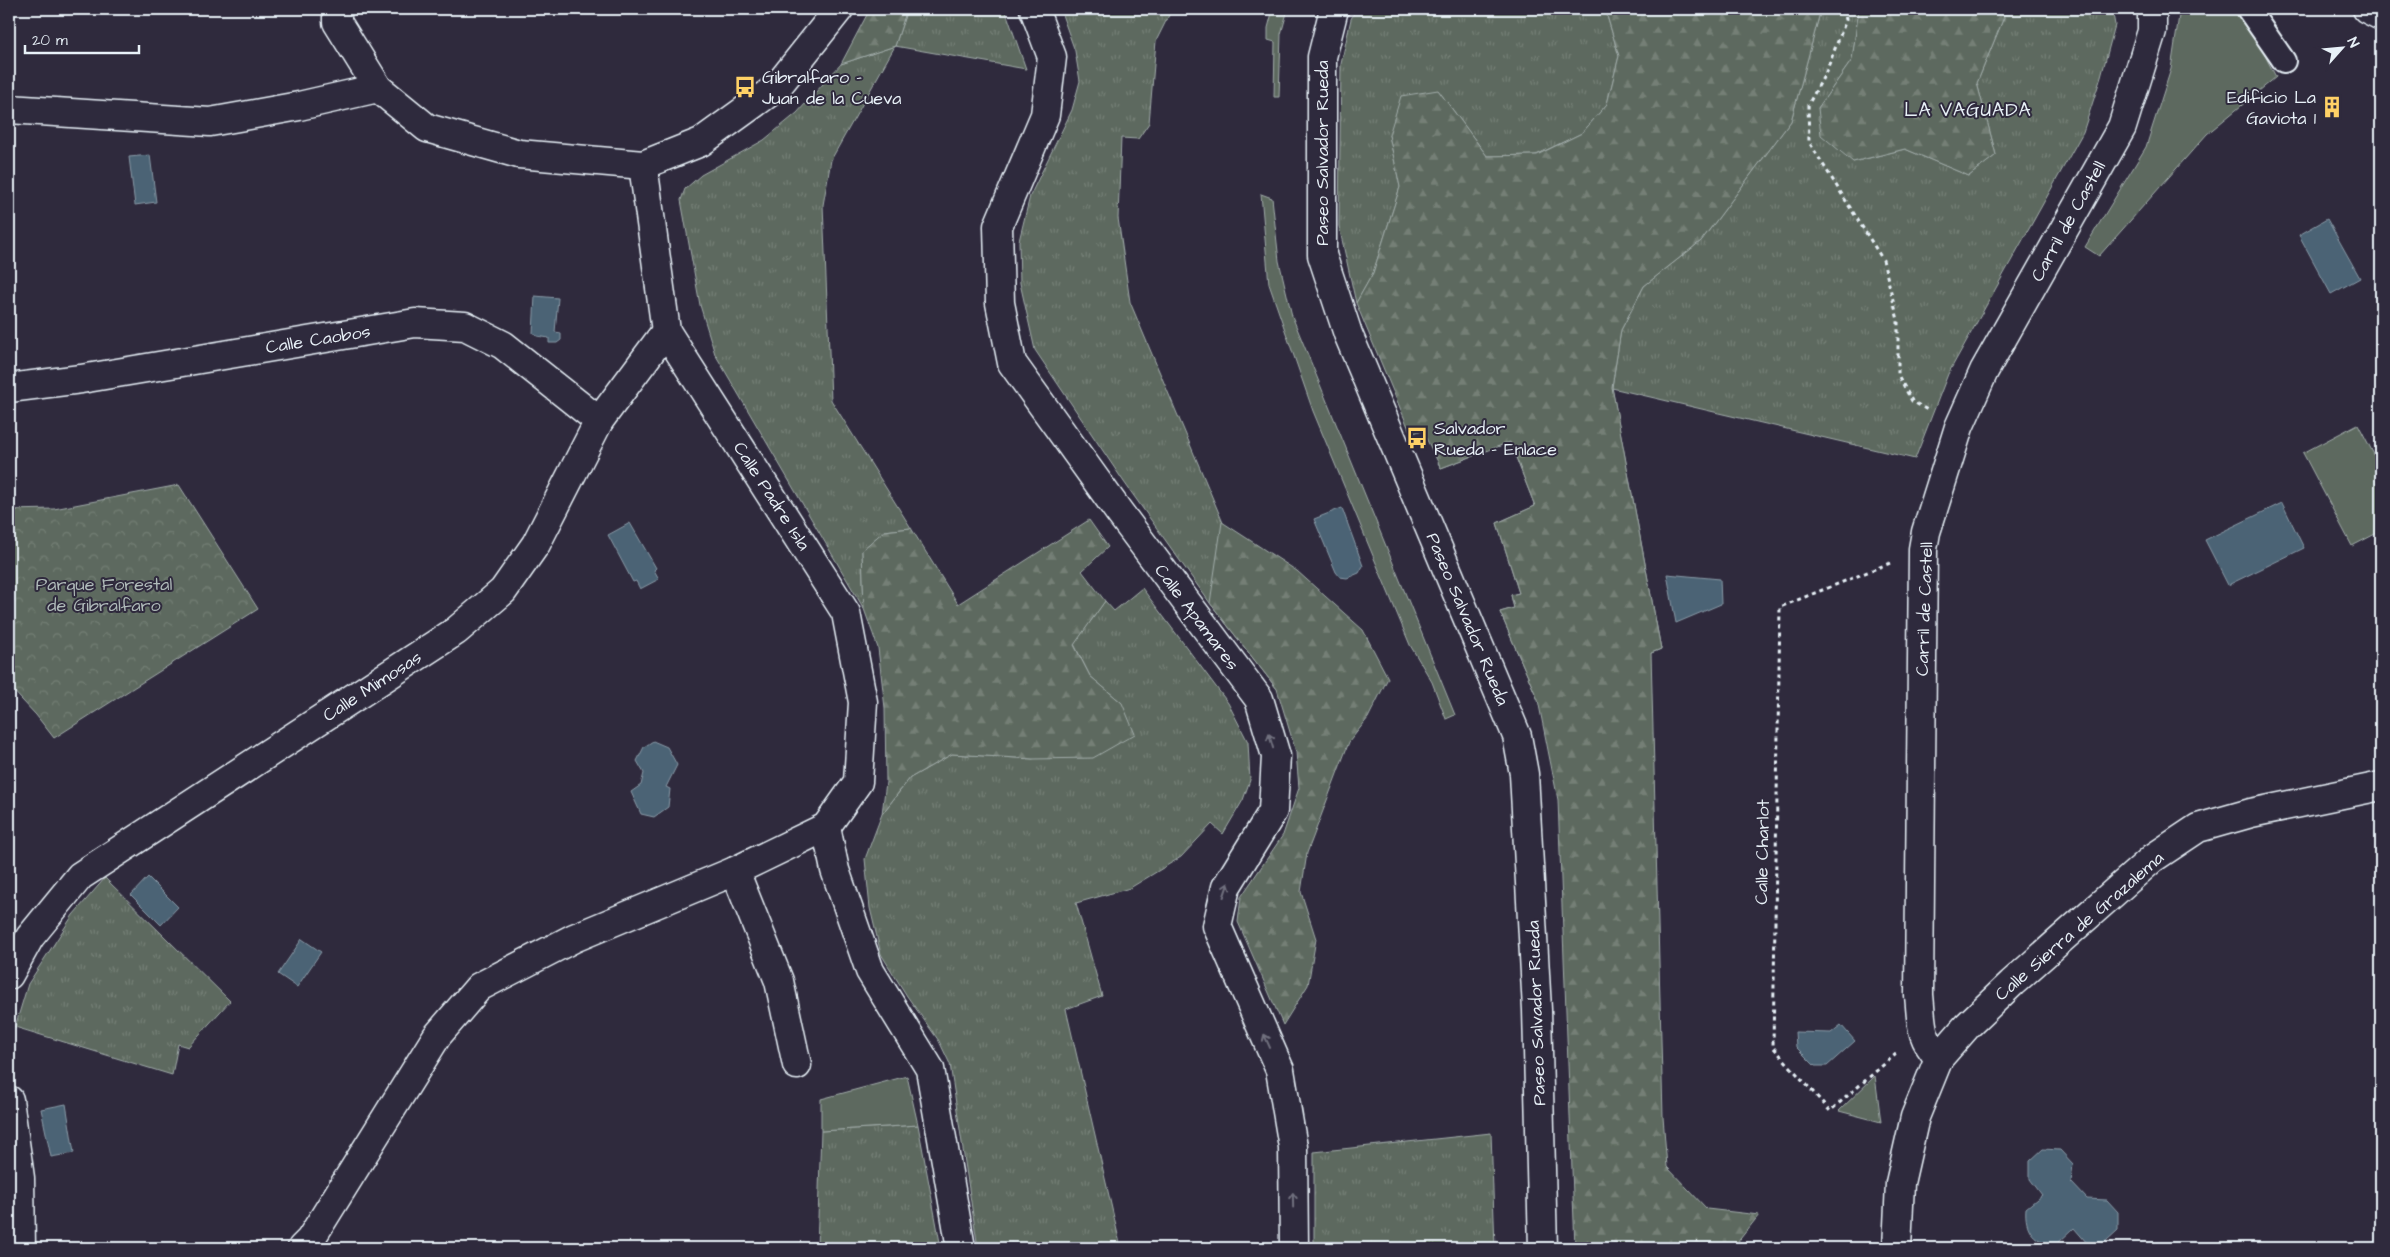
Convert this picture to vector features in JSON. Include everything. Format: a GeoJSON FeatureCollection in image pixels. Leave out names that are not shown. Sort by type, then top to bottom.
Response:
{"type":"FeatureCollection","features":[{"type":"Feature","properties":{"kind":"street"},"geometry":{"type":"LineString","coordinates":[[337,9],[338,22],[378,88],[427,128],[519,154],[643,165],[701,142],[778,87],[839,9]]}},
{"type":"Feature","properties":{"kind":"street","name":"Calle Apamares"},"geometry":{"type":"LineString","coordinates":[[1034,9],[1052,57],[1045,115],[998,226],[1000,303],[1012,363],[1119,512],[1259,698],[1276,756],[1272,811],[1226,887],[1217,926],[1280,1070],[1292,1146],[1294,1248]]}},
{"type":"Feature","properties":{"kind":"street","name":"Paseo Salvador Rueda"},"geometry":{"type":"LineString","coordinates":[[1334,9],[1322,57],[1322,255],[1348,334],[1517,736],[1524,774],[1537,1010],[1543,1248]]}},
{"type":"Feature","properties":{"kind":"street","name":"Carril de Castell"},"geometry":{"type":"LineString","coordinates":[[1938,1058],[1927,1045],[1922,1034],[1918,995],[1923,549],[1926,532],[1959,427],[1984,371],[2122,127],[2152,31],[2152,9]]}},
{"type":"Feature","properties":{"kind":"street"},"geometry":{"type":"LineString","coordinates":[[2367,9],[2381,16]]}},
{"type":"Feature","properties":{"kind":"street"},"geometry":{"type":"LineString","coordinates":[[9,109],[210,122],[299,106],[378,88]]}},
{"type":"Feature","properties":{"kind":"street","name":"Calle Padre Isla"},"geometry":{"type":"LineString","coordinates":[[643,165],[666,331],[846,613],[863,702],[858,782],[826,827]]}},
{"type":"Feature","properties":{"kind":"street","name":"Calle Caobos"},"geometry":{"type":"LineString","coordinates":[[9,388],[81,379],[415,323],[465,326],[503,345],[599,421]]}},
{"type":"Feature","properties":{"kind":"street","name":"Calle Mimosas"},"geometry":{"type":"LineString","coordinates":[[9,974],[30,936],[80,876],[456,631],[503,592],[536,544],[599,421],[666,331]]}},
{"type":"Feature","properties":{"kind":"street","name":"Calle Sierra de Grazalema"},"geometry":{"type":"LineString","coordinates":[[1938,1058],[1967,1026],[2012,983],[2146,864],[2198,828],[2251,813],[2381,786]]}},
{"type":"Feature","properties":{"kind":"street"},"geometry":{"type":"LineString","coordinates":[[302,1248],[310,1240],[437,1036],[479,988],[574,938],[735,871],[826,827],[835,870],[870,972],[930,1069],[961,1248]]}},
{"type":"Feature","properties":{"kind":"street"},"geometry":{"type":"LineString","coordinates":[[735,871],[780,981],[797,1065]]}},
{"type":"Feature","properties":{"kind":"street"},"geometry":{"type":"LineString","coordinates":[[1897,1248],[1902,1173],[1915,1117],[1938,1058]]}},
{"type":"Feature","properties":{"kind":"street"},"geometry":{"type":"LineString","coordinates":[[9,1100],[20,1178],[21,1248]]}},
{"type":"Feature","properties":{"kind":"lane"},"geometry":{"type":"LineString","coordinates":[[2248,9],[2284,61]]}},
{"type":"Feature","properties":{"kind":"path"},"geometry":{"type":"LineString","coordinates":[[1844,9],[1846,20],[1826,72],[1808,105],[1809,142],[1883,260],[1898,320],[1898,375],[1912,402],[1959,427]]}},
{"type":"Feature","properties":{"kind":"path","name":"Calle Charlot"},"geometry":{"type":"LineString","coordinates":[[1922,1034],[1881,1066],[1830,1111],[1773,1047],[1780,607],[1923,549]]}},
{"type":"Feature","properties":{"kind":"green space"},"geometry":{"type":"Polygon","coordinates":[[[870,9],[907,9],[895,46],[841,64],[870,9]]]}},
{"type":"Feature","properties":{"kind":"green space"},"geometry":{"type":"Polygon","coordinates":[[[907,9],[1005,9],[1026,69],[895,46],[907,9]]]}},
{"type":"Feature","properties":{"kind":"green space"},"geometry":{"type":"Polygon","coordinates":[[[1060,9],[1172,9],[1156,41],[1149,123],[1138,139],[1121,138],[1118,218],[1130,302],[1293,689],[1277,689],[1210,603],[1124,482],[1035,350],[1020,283],[1019,241],[1030,196],[1072,110],[1080,81],[1075,51],[1060,9]]]}},
{"type":"Feature","properties":{"kind":"green space"},"geometry":{"type":"Polygon","coordinates":[[[1273,9],[1288,9],[1281,34],[1279,97],[1274,97],[1275,42],[1268,40],[1268,28],[1273,9]]]}},
{"type":"Feature","properties":{"kind":"green space"},"geometry":{"type":"Polygon","coordinates":[[[1356,9],[1605,9],[1619,56],[1607,104],[1582,133],[1536,155],[1487,156],[1438,90],[1389,135],[1400,187],[1373,273],[1356,303],[1339,226],[1341,64],[1351,19],[1356,9]]]}},
{"type":"Feature","properties":{"kind":"green space"},"geometry":{"type":"Polygon","coordinates":[[[1605,9],[1821,9],[1791,121],[1701,241],[1644,286],[1621,330],[1612,387],[1661,649],[1651,653],[1663,1117],[1667,1167],[1707,1209],[1759,1215],[1733,1248],[1575,1248],[1558,800],[1538,700],[1500,612],[1514,608],[1511,595],[1519,593],[1497,523],[1535,506],[1510,442],[1441,468],[1422,430],[1411,434],[1356,303],[1373,273],[1400,187],[1389,135],[1401,96],[1438,90],[1487,156],[1537,155],[1582,133],[1607,104],[1619,56],[1605,9]]]}},
{"type":"Feature","properties":{"kind":"green space"},"geometry":{"type":"Polygon","coordinates":[[[1821,9],[1859,9],[1852,60],[1818,108],[1853,162],[1905,149],[1969,176],[1996,155],[1977,83],[2004,17],[1999,9],[2112,9],[2115,25],[2083,132],[1948,374],[1915,459],[1612,388],[1661,649],[1538,700],[1500,612],[1514,608],[1511,595],[1519,593],[1497,523],[1535,506],[1510,442],[1441,468],[1438,463],[1612,387],[1621,330],[1644,286],[1701,241],[1791,121],[1821,9]]]}},
{"type":"Feature","properties":{"kind":"green space"},"geometry":{"type":"Polygon","coordinates":[[[1859,9],[1999,9],[2004,17],[1977,83],[1996,155],[1969,176],[1905,149],[1853,162],[1821,135],[1818,108],[1852,60],[1859,9]]]}},
{"type":"Feature","properties":{"kind":"green space"},"geometry":{"type":"Polygon","coordinates":[[[2180,9],[2232,9],[2256,38],[2276,77],[2207,134],[2099,256],[2085,247],[2146,147],[2171,69],[2180,9]]]}},
{"type":"Feature","properties":{"kind":"green space"},"geometry":{"type":"Polygon","coordinates":[[[895,46],[831,160],[823,205],[831,400],[911,528],[884,531],[862,550],[864,609],[715,354],[700,305],[681,200],[685,189],[701,175],[764,140],[797,113],[841,64],[895,46]]]}},
{"type":"Feature","properties":{"kind":"green space"},"geometry":{"type":"Polygon","coordinates":[[[1261,194],[1272,198],[1279,261],[1292,316],[1455,715],[1446,719],[1432,682],[1410,645],[1313,411],[1269,284],[1261,194]]]}},
{"type":"Feature","properties":{"kind":"green space"},"geometry":{"type":"Polygon","coordinates":[[[2358,424],[2381,468],[2381,531],[2352,546],[2303,453],[2358,424]]]}},
{"type":"Feature","properties":{"kind":"green space","name":"Parque Forestal de Gibralfaro"},"geometry":{"type":"Polygon","coordinates":[[[179,485],[258,609],[54,738],[9,686],[9,510],[54,509],[179,485]]]}},
{"type":"Feature","properties":{"kind":"green space"},"geometry":{"type":"Polygon","coordinates":[[[1089,520],[1108,547],[1082,571],[1105,601],[1074,645],[1090,676],[1122,703],[1135,734],[1093,758],[1033,759],[952,754],[910,778],[882,814],[886,782],[885,708],[878,648],[864,609],[862,550],[884,531],[911,528],[958,604],[1089,520]]]}},
{"type":"Feature","properties":{"kind":"green space"},"geometry":{"type":"Polygon","coordinates":[[[1222,522],[1297,571],[1363,630],[1388,678],[1368,718],[1349,742],[1307,853],[1301,892],[1316,939],[1308,985],[1283,1025],[1238,922],[1241,897],[1283,835],[1299,788],[1296,752],[1277,689],[1210,603],[1222,522]]]}},
{"type":"Feature","properties":{"kind":"green space"},"geometry":{"type":"Polygon","coordinates":[[[1142,588],[1228,703],[1248,742],[1250,780],[1243,800],[1223,834],[1212,824],[1181,857],[1130,888],[1076,903],[1102,996],[1066,1009],[1121,1248],[978,1248],[950,1064],[939,1041],[907,996],[881,954],[870,908],[865,859],[882,814],[910,778],[952,754],[1033,759],[1122,703],[1090,676],[1074,644],[1105,601],[1114,611],[1142,588]]]}},
{"type":"Feature","properties":{"kind":"green space"},"geometry":{"type":"Polygon","coordinates":[[[105,878],[230,1001],[188,1047],[178,1044],[172,1075],[15,1027],[28,984],[73,915],[105,878]]]}},
{"type":"Feature","properties":{"kind":"green space"},"geometry":{"type":"Polygon","coordinates":[[[907,1076],[918,1125],[821,1131],[821,1099],[907,1076]]]}},
{"type":"Feature","properties":{"kind":"green space"},"geometry":{"type":"Polygon","coordinates":[[[1875,1076],[1881,1122],[1839,1111],[1875,1076]]]}},
{"type":"Feature","properties":{"kind":"green space"},"geometry":{"type":"Polygon","coordinates":[[[918,1125],[941,1248],[817,1248],[821,1131],[918,1125]]]}},
{"type":"Feature","properties":{"kind":"green space"},"geometry":{"type":"Polygon","coordinates":[[[1491,1133],[1495,1248],[1314,1248],[1314,1152],[1491,1133]]]}},
{"type":"Feature","properties":{"kind":"water"},"geometry":{"type":"Polygon","coordinates":[[[150,155],[156,202],[135,205],[129,157],[150,155]]]}},
{"type":"Feature","properties":{"kind":"water"},"geometry":{"type":"Polygon","coordinates":[[[2327,219],[2360,278],[2331,294],[2299,235],[2327,219]]]}},
{"type":"Feature","properties":{"kind":"water"},"geometry":{"type":"Polygon","coordinates":[[[535,296],[558,298],[555,332],[561,333],[561,340],[557,343],[549,343],[549,338],[537,336],[533,333],[535,296]]]}},
{"type":"Feature","properties":{"kind":"water"},"geometry":{"type":"Polygon","coordinates":[[[2282,503],[2304,548],[2228,585],[2205,540],[2282,503]]]}},
{"type":"Feature","properties":{"kind":"water"},"geometry":{"type":"Polygon","coordinates":[[[1342,508],[1363,566],[1359,573],[1347,578],[1340,577],[1336,572],[1314,519],[1342,508]]]}},
{"type":"Feature","properties":{"kind":"water"},"geometry":{"type":"Polygon","coordinates":[[[630,523],[656,568],[654,570],[659,579],[640,589],[636,581],[633,582],[608,535],[630,523]]]}},
{"type":"Feature","properties":{"kind":"water"},"geometry":{"type":"Polygon","coordinates":[[[1667,574],[1720,579],[1721,604],[1676,623],[1667,574]]]}},
{"type":"Feature","properties":{"kind":"water"},"geometry":{"type":"Polygon","coordinates":[[[653,741],[667,747],[677,765],[666,787],[670,789],[668,807],[654,817],[641,814],[631,792],[641,785],[644,773],[637,761],[644,747],[653,741]]]}},
{"type":"Feature","properties":{"kind":"water"},"geometry":{"type":"Polygon","coordinates":[[[148,877],[178,907],[161,925],[131,895],[148,877]]]}},
{"type":"Feature","properties":{"kind":"water"},"geometry":{"type":"Polygon","coordinates":[[[302,939],[321,952],[297,987],[278,974],[302,939]]]}},
{"type":"Feature","properties":{"kind":"water"},"geometry":{"type":"Polygon","coordinates":[[[1841,1025],[1855,1041],[1827,1066],[1815,1066],[1796,1047],[1795,1032],[1831,1033],[1841,1025]]]}},
{"type":"Feature","properties":{"kind":"water"},"geometry":{"type":"Polygon","coordinates":[[[66,1104],[74,1153],[51,1157],[41,1109],[66,1104]]]}},
{"type":"Feature","properties":{"kind":"water"},"geometry":{"type":"Polygon","coordinates":[[[2043,1149],[2060,1150],[2073,1164],[2071,1182],[2087,1199],[2107,1200],[2118,1212],[2118,1230],[2105,1242],[2087,1243],[2074,1228],[2057,1244],[2043,1241],[2032,1234],[2027,1223],[2026,1208],[2042,1195],[2030,1179],[2030,1161],[2043,1149]]]}},
{"type":"Feature","properties":{"kind":"place","name":"Gibralfaro - Juan de la Cueva"},"geometry":{"type":"Point","coordinates":[745,87]}},
{"type":"Feature","properties":{"kind":"place","name":"Edificio La Gaviota 1"},"geometry":{"type":"Point","coordinates":[2332,107]}},
{"type":"Feature","properties":{"kind":"place","name":"Salvador Rueda - Enlace"},"geometry":{"type":"Point","coordinates":[1417,438]}},
{"type":"Feature","properties":{"kind":"district","name":"LA VAGUADA"},"geometry":{"type":"Point","coordinates":[1968,109]}}]}
